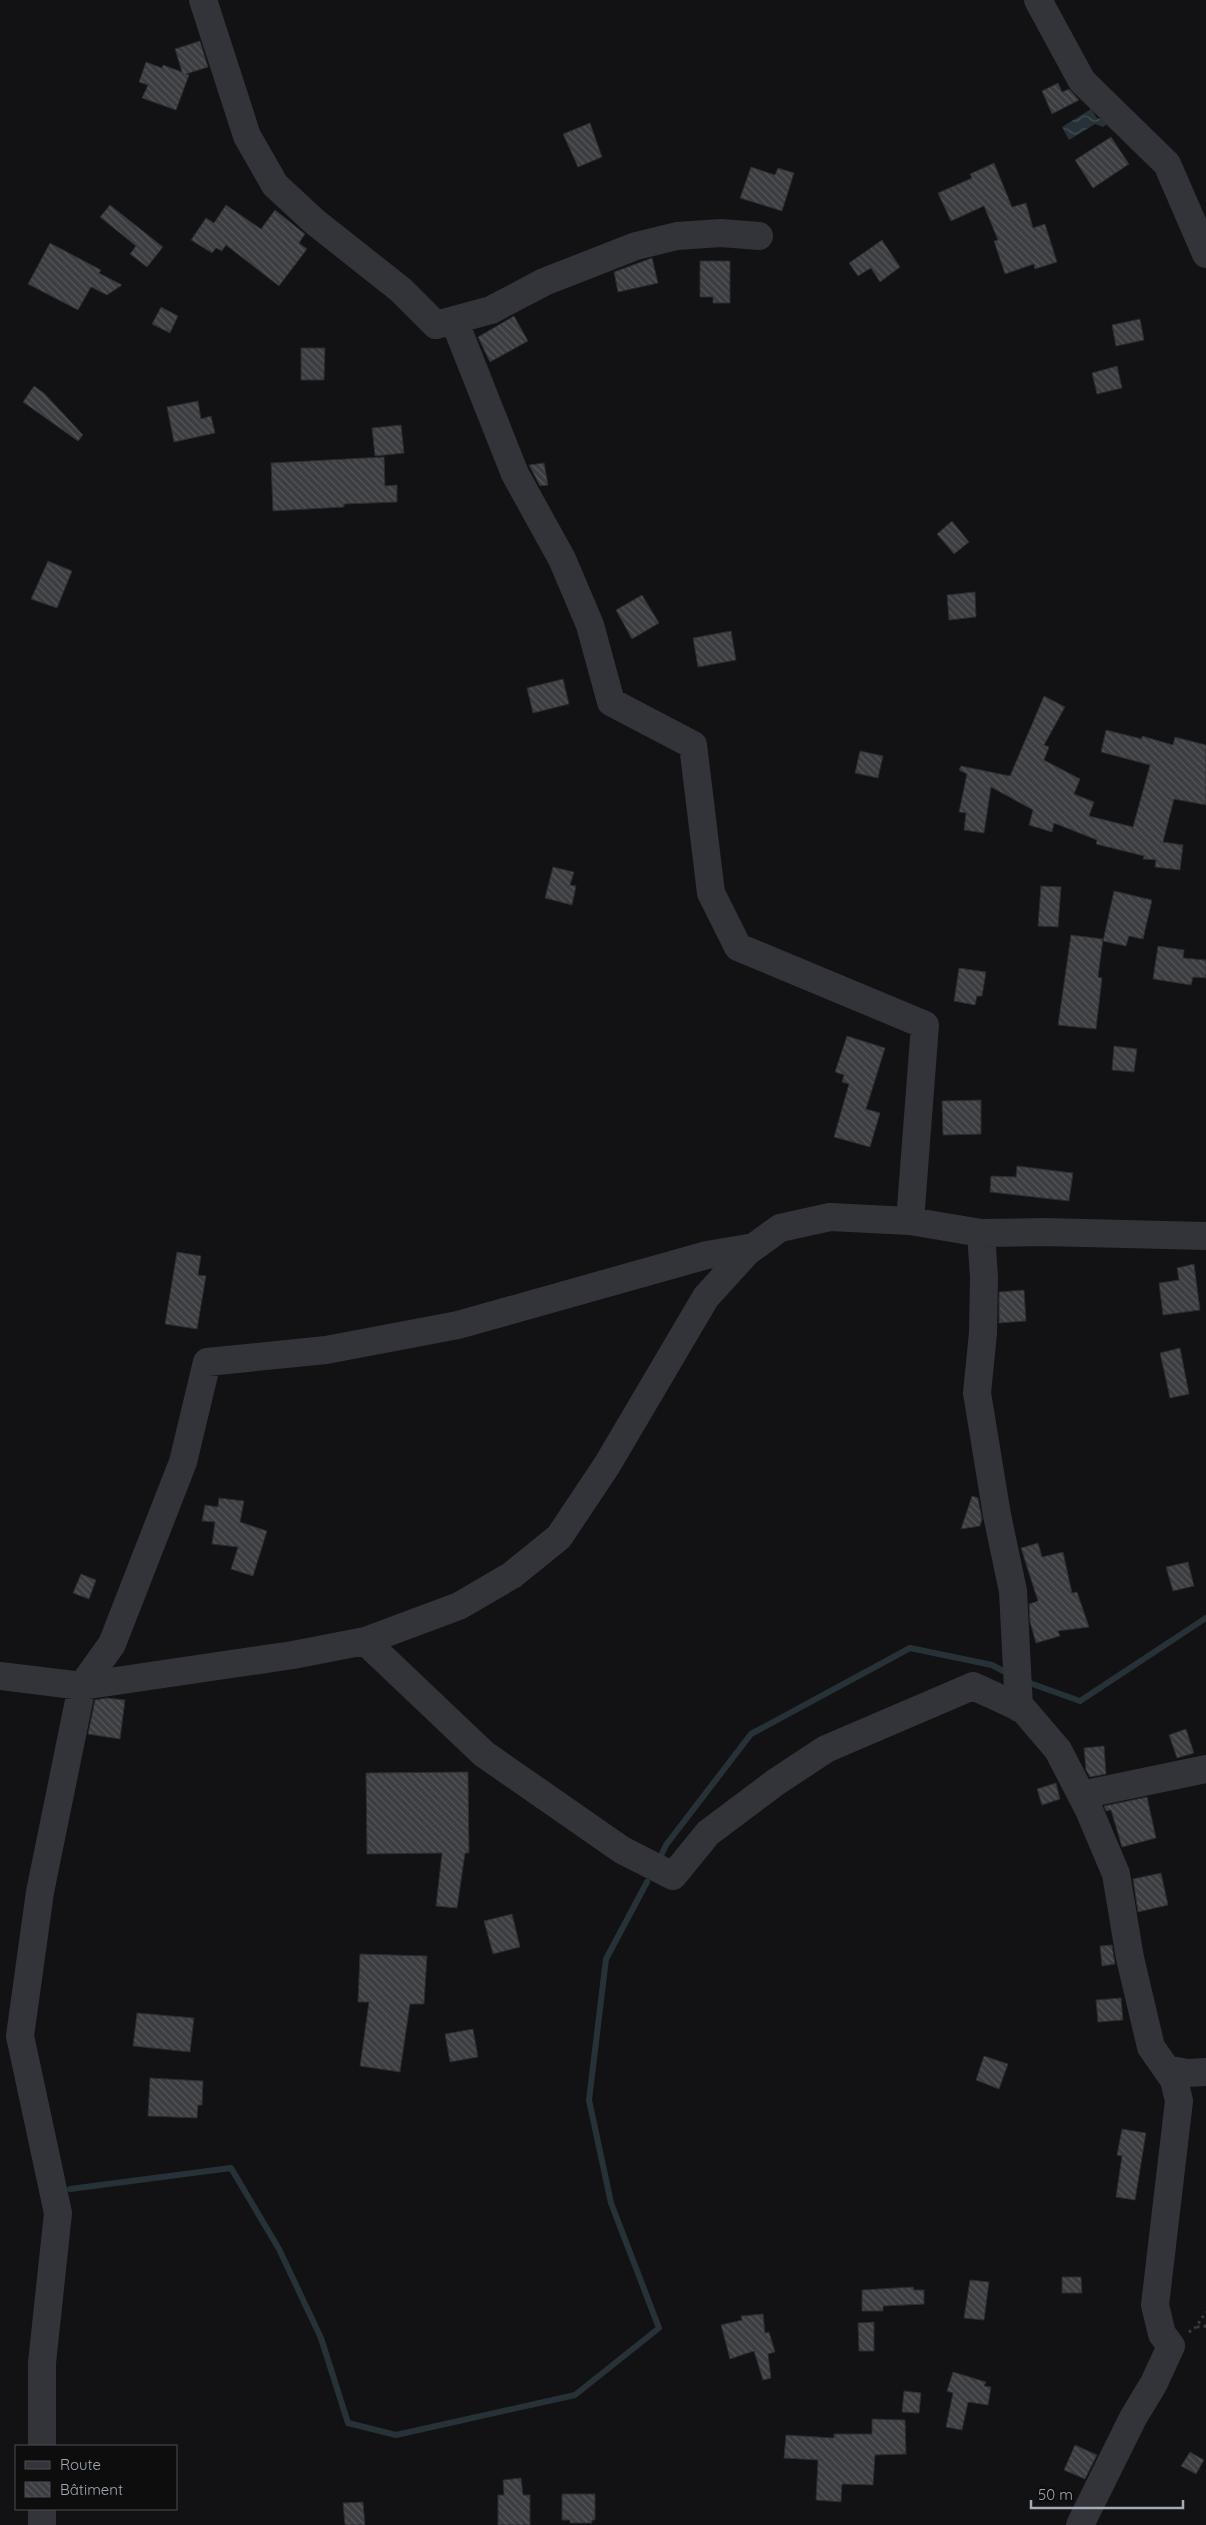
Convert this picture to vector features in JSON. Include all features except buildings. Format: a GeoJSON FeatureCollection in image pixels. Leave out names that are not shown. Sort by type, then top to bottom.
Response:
{"type":"FeatureCollection","features":[{"type":"Feature","properties":{"kind":"street"},"geometry":{"type":"LineString","coordinates":[[203,0],[248,136],[275,185],[315,222],[401,290],[436,325],[491,310],[544,282],[636,246],[677,236],[721,234],[759,236]]}},
{"type":"Feature","properties":{"kind":"street"},"geometry":{"type":"LineString","coordinates":[[1038,0],[1082,80],[1167,164],[1206,254]]}},
{"type":"Feature","properties":{"kind":"street"},"geometry":{"type":"LineString","coordinates":[[454,320],[514,474],[562,559],[590,625],[611,702],[693,745],[711,893],[738,947],[925,1025],[910,1221]]}},
{"type":"Feature","properties":{"kind":"street"},"geometry":{"type":"LineString","coordinates":[[0,1676],[82,1686],[293,1655],[365,1640],[459,1606],[512,1574],[559,1537],[607,1465],[706,1297],[747,1252],[780,1228],[830,1217],[910,1221],[981,1233],[1044,1232],[1206,1236]]}},
{"type":"Feature","properties":{"kind":"street"},"geometry":{"type":"LineString","coordinates":[[981,1233],[984,1277],[983,1333],[976,1392],[997,1515],[1014,1591],[1019,1708]]}},
{"type":"Feature","properties":{"kind":"street"},"geometry":{"type":"LineString","coordinates":[[42,2445],[42,2363],[58,2213],[20,2036],[40,1892],[82,1686],[112,1644],[183,1462],[207,1362],[326,1350],[458,1324],[707,1255],[754,1247]]}},
{"type":"Feature","properties":{"kind":"street"},"geometry":{"type":"LineString","coordinates":[[365,1640],[484,1754],[622,1850],[673,1876],[708,1833],[776,1782],[826,1749],[973,1686],[1019,1708],[1058,1750],[1081,1795],[1116,1874],[1130,1958],[1152,2047],[1174,2080],[1179,2101],[1155,2305],[1162,2334],[1171,2346],[1154,2383],[1133,2418],[1080,2525]]}},
{"type":"Feature","properties":{"kind":"street"},"geometry":{"type":"LineString","coordinates":[[1081,1795],[1206,1768]]}},
{"type":"Feature","properties":{"kind":"street"},"geometry":{"type":"LineString","coordinates":[[1166,2069],[1187,2073],[1206,2072]]}},
{"type":"Feature","properties":{"kind":"street"},"geometry":{"type":"LineString","coordinates":[[42,2510],[42,2525]]}},
{"type":"Feature","properties":{"kind":"path"},"geometry":{"type":"LineString","coordinates":[[1196,2327],[1206,2326]]}},
{"type":"Feature","properties":{"kind":"water"},"geometry":{"type":"Polygon","coordinates":[[[1091,109],[1097,118],[1105,120],[1106,125],[1103,127],[1095,124],[1069,140],[1062,127],[1091,109]]]}},
{"type":"Feature","properties":{"kind":"waterway"},"geometry":{"type":"LineString","coordinates":[[1024,1681],[1080,1701],[1206,1618]]}},
{"type":"Feature","properties":{"kind":"waterway"},"geometry":{"type":"LineString","coordinates":[[658,1862],[666,1845],[751,1734],[910,1648],[992,1665],[1009,1674]]}},
{"type":"Feature","properties":{"kind":"waterway"},"geometry":{"type":"LineString","coordinates":[[70,2189],[231,2168],[279,2249],[321,2338],[348,2423],[396,2435],[575,2395],[659,2328],[611,2203],[589,2100],[606,1959],[647,1882]]}}]}
